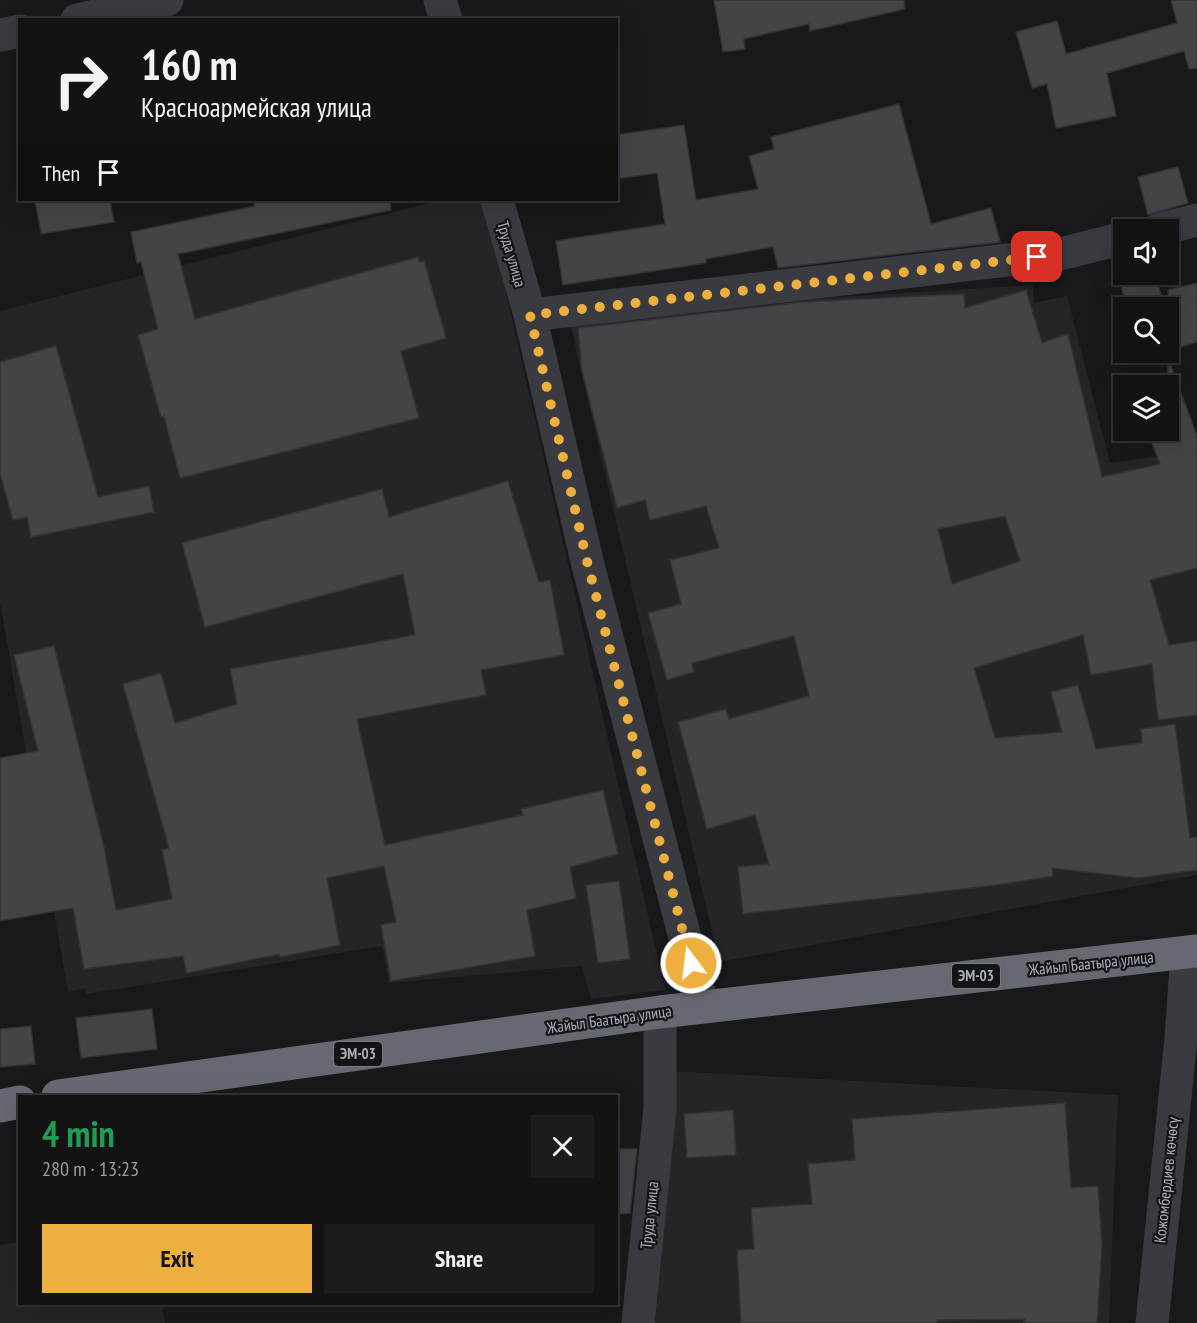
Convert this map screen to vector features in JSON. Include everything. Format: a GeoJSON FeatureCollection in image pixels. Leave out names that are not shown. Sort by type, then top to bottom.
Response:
{"type":"FeatureCollection","features":[{"type":"Feature","properties":{"kind":"highway","name":"Жайыл Баатыра улица"},"geometry":{"type":"LineString","coordinates":[[64,1095],[660,1012],[1192,952]]}},
{"type":"Feature","properties":{"kind":"highway"},"geometry":{"type":"LineString","coordinates":[[0,1106],[18,1102]]}},
{"type":"Feature","properties":{"kind":"street"},"geometry":{"type":"LineString","coordinates":[[86,18],[167,0]]}},
{"type":"Feature","properties":{"kind":"street"},"geometry":{"type":"LineString","coordinates":[[440,0],[445,18]]}},
{"type":"Feature","properties":{"kind":"street"},"geometry":{"type":"LineString","coordinates":[[0,35],[18,31]]}},
{"type":"Feature","properties":{"kind":"street","name":"Труда улица"},"geometry":{"type":"LineString","coordinates":[[497,201],[530,315],[587,561],[703,1007]]}},
{"type":"Feature","properties":{"kind":"street"},"geometry":{"type":"LineString","coordinates":[[1179,225],[1197,220]]}},
{"type":"Feature","properties":{"kind":"street"},"geometry":{"type":"LineString","coordinates":[[530,315],[1060,254],[1113,241]]}},
{"type":"Feature","properties":{"kind":"street","name":"Кожомбердиев көчөсү"},"geometry":{"type":"LineString","coordinates":[[1152,1323],[1192,952]]}},
{"type":"Feature","properties":{"kind":"street","name":"Труда улица"},"geometry":{"type":"LineString","coordinates":[[638,1323],[660,1108],[660,1012]]}},
{"type":"Feature","properties":{"kind":"shaded area"},"geometry":{"type":"Polygon","coordinates":[[[438,201],[485,201],[665,990],[591,999],[582,966],[389,983],[382,946],[86,994],[85,988],[68,992],[0,603],[0,311],[438,201]]]}},
{"type":"Feature","properties":{"kind":"shaded area"},"geometry":{"type":"Polygon","coordinates":[[[1033,285],[1034,303],[1067,296],[1110,463],[1197,451],[1197,875],[719,962],[572,332],[571,313],[1033,285]]]}},
{"type":"Feature","properties":{"kind":"shaded area"},"geometry":{"type":"Polygon","coordinates":[[[669,1071],[1118,1095],[1109,1323],[647,1323],[669,1071]]]}},
{"type":"Feature","properties":{"kind":"shaded area"},"geometry":{"type":"Polygon","coordinates":[[[18,1242],[18,1305],[162,1305],[165,1323],[0,1323],[0,1245],[18,1242]]]}},
{"type":"Feature","properties":{"kind":"building"},"geometry":{"type":"Polygon","coordinates":[[[714,0],[904,0],[905,9],[810,31],[809,24],[744,39],[745,49],[723,52],[714,0]]]}},
{"type":"Feature","properties":{"kind":"building"},"geometry":{"type":"Polygon","coordinates":[[[1171,0],[1197,0],[1197,68],[1189,69],[1184,51],[1107,73],[1116,116],[1056,128],[1047,84],[1032,88],[1016,32],[1057,21],[1066,54],[1177,23],[1171,0]]]}},
{"type":"Feature","properties":{"kind":"building"},"geometry":{"type":"Polygon","coordinates":[[[899,104],[931,224],[991,208],[1000,242],[778,268],[773,247],[706,259],[706,263],[563,285],[556,241],[665,224],[657,173],[618,179],[618,135],[684,125],[696,200],[758,189],[749,156],[774,149],[771,137],[899,104]]]}},
{"type":"Feature","properties":{"kind":"building"},"geometry":{"type":"Polygon","coordinates":[[[1178,167],[1188,203],[1148,215],[1138,177],[1178,167]]]}},
{"type":"Feature","properties":{"kind":"building"},"geometry":{"type":"Polygon","coordinates":[[[35,201],[110,201],[114,222],[41,234],[35,201]]]}},
{"type":"Feature","properties":{"kind":"building"},"geometry":{"type":"Polygon","coordinates":[[[253,201],[390,201],[391,210],[178,254],[195,319],[418,257],[419,262],[424,261],[446,338],[401,351],[419,418],[180,478],[164,416],[161,417],[138,335],[158,329],[141,262],[137,263],[131,232],[255,206],[253,201]]]}},
{"type":"Feature","properties":{"kind":"building"},"geometry":{"type":"Polygon","coordinates":[[[1197,283],[1197,342],[1179,348],[1179,297],[1168,297],[1168,290],[1197,283]]]}},
{"type":"Feature","properties":{"kind":"building"},"geometry":{"type":"Polygon","coordinates":[[[1121,285],[1159,285],[1161,297],[1124,297],[1121,285]]]}},
{"type":"Feature","properties":{"kind":"building"},"geometry":{"type":"Polygon","coordinates":[[[1026,290],[1042,343],[1068,334],[1102,477],[1160,464],[1151,441],[1179,441],[1179,388],[1197,436],[1197,568],[1150,580],[1169,645],[1197,641],[1197,715],[1158,720],[1152,664],[1091,675],[1083,635],[974,668],[995,738],[1062,732],[1051,692],[1078,685],[1096,749],[1142,743],[1141,729],[1175,724],[1190,838],[1197,837],[1197,870],[1138,878],[1052,868],[1053,876],[997,885],[743,914],[738,867],[769,864],[755,815],[707,829],[678,722],[726,709],[729,719],[809,696],[794,636],[692,663],[694,672],[667,680],[648,613],[681,604],[670,560],[719,548],[706,506],[650,520],[645,500],[617,508],[582,371],[578,328],[803,302],[964,294],[965,308],[1026,290]],[[1005,516],[938,529],[952,584],[1020,561],[1005,516]]]}},
{"type":"Feature","properties":{"kind":"building"},"geometry":{"type":"Polygon","coordinates":[[[56,346],[98,497],[149,486],[154,512],[31,537],[27,517],[13,520],[0,474],[0,362],[56,346]]]}},
{"type":"Feature","properties":{"kind":"building"},"geometry":{"type":"Polygon","coordinates":[[[1168,366],[1171,366],[1174,375],[1168,375],[1168,366]]]}},
{"type":"Feature","properties":{"kind":"building"},"geometry":{"type":"Polygon","coordinates":[[[508,481],[539,582],[550,580],[564,655],[481,670],[486,695],[357,719],[385,845],[523,815],[521,809],[603,790],[618,854],[570,867],[576,898],[527,910],[535,956],[391,981],[381,925],[396,922],[384,866],[327,878],[340,945],[280,957],[279,954],[187,973],[183,956],[84,969],[73,908],[0,921],[0,758],[38,751],[14,655],[54,646],[104,847],[116,910],[172,899],[162,850],[169,848],[123,684],[161,673],[175,723],[237,704],[230,669],[415,635],[403,574],[205,627],[182,543],[382,489],[389,517],[508,481]]]}},
{"type":"Feature","properties":{"kind":"building"},"geometry":{"type":"Polygon","coordinates":[[[619,881],[630,959],[598,963],[586,885],[619,881]]]}},
{"type":"Feature","properties":{"kind":"building"},"geometry":{"type":"Polygon","coordinates":[[[152,1009],[157,1049],[81,1058],[76,1018],[152,1009]]]}},
{"type":"Feature","properties":{"kind":"building"},"geometry":{"type":"Polygon","coordinates":[[[31,1026],[35,1064],[0,1067],[0,1029],[31,1026]]]}},
{"type":"Feature","properties":{"kind":"building"},"geometry":{"type":"Polygon","coordinates":[[[1065,1103],[1071,1188],[1098,1186],[1102,1246],[1097,1323],[1024,1323],[1025,1319],[937,1320],[937,1323],[741,1323],[737,1250],[754,1249],[751,1208],[812,1204],[808,1164],[855,1160],[852,1119],[1065,1103]]]}},
{"type":"Feature","properties":{"kind":"building"},"geometry":{"type":"Polygon","coordinates":[[[733,1110],[736,1155],[687,1158],[684,1114],[733,1110]]]}},
{"type":"Feature","properties":{"kind":"building"},"geometry":{"type":"Polygon","coordinates":[[[618,1149],[637,1149],[630,1213],[618,1214],[618,1149]]]}},
{"type":"Feature","properties":{"kind":"route"},"geometry":{"type":"LineString","coordinates":[[691,963],[587,561],[530,315],[1037,257]]}}]}
